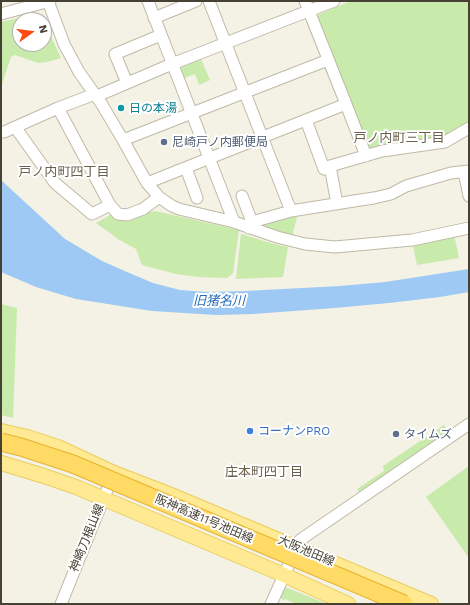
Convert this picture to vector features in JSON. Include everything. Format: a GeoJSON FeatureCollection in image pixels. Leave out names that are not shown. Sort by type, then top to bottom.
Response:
{"type":"FeatureCollection","features":[{"type":"Feature","properties":{"kind":"highway","name":"阪神高速11号池田線"},"geometry":{"type":"LineString","coordinates":[[1,442],[21,447],[85,469],[404,604]]}},
{"type":"Feature","properties":{"kind":"highway","name":"阪神高速11号池田線"},"geometry":{"type":"LineString","coordinates":[[1,452],[70,474],[378,604]]}},
{"type":"Feature","properties":{"kind":"main road","name":"大阪池田線"},"geometry":{"type":"LineString","coordinates":[[1,431],[27,437],[58,447],[114,473],[297,547],[431,604]]}},
{"type":"Feature","properties":{"kind":"main road"},"geometry":{"type":"LineString","coordinates":[[1,463],[76,487],[284,575],[348,604]]}},
{"type":"Feature","properties":{"kind":"street"},"geometry":{"type":"LineString","coordinates":[[1,14],[49,1],[67,51],[79,72],[96,95],[147,183],[166,203],[179,209],[251,225],[277,238],[305,244],[335,247],[412,240],[469,228]]}},
{"type":"Feature","properties":{"kind":"street"},"geometry":{"type":"LineString","coordinates":[[148,1],[234,222]]}},
{"type":"Feature","properties":{"kind":"street"},"geometry":{"type":"LineString","coordinates":[[154,18],[196,1]]}},
{"type":"Feature","properties":{"kind":"street"},"geometry":{"type":"LineString","coordinates":[[209,1],[291,211]]}},
{"type":"Feature","properties":{"kind":"street"},"geometry":{"type":"LineString","coordinates":[[4,132],[58,108],[127,83],[225,43],[307,6],[334,1]]}},
{"type":"Feature","properties":{"kind":"street"},"geometry":{"type":"LineString","coordinates":[[307,6],[366,156]]}},
{"type":"Feature","properties":{"kind":"street"},"geometry":{"type":"LineString","coordinates":[[127,83],[115,54],[161,35]]}},
{"type":"Feature","properties":{"kind":"street"},"geometry":{"type":"LineString","coordinates":[[123,140],[328,60]]}},
{"type":"Feature","properties":{"kind":"street"},"geometry":{"type":"LineString","coordinates":[[147,183],[346,104]]}},
{"type":"Feature","properties":{"kind":"street"},"geometry":{"type":"LineString","coordinates":[[58,108],[110,205],[118,214],[127,215],[143,209],[159,197]]}},
{"type":"Feature","properties":{"kind":"street"},"geometry":{"type":"LineString","coordinates":[[306,120],[324,169],[382,151],[445,142],[469,128]]}},
{"type":"Feature","properties":{"kind":"street"},"geometry":{"type":"LineString","coordinates":[[15,127],[55,183],[92,214],[110,205]]}},
{"type":"Feature","properties":{"kind":"street"},"geometry":{"type":"LineString","coordinates":[[330,166],[336,204]]}},
{"type":"Feature","properties":{"kind":"street"},"geometry":{"type":"LineString","coordinates":[[186,168],[197,198]]}},
{"type":"Feature","properties":{"kind":"street"},"geometry":{"type":"LineString","coordinates":[[251,225],[291,211],[391,194],[406,186],[452,173],[467,172],[469,196]]}},
{"type":"Feature","properties":{"kind":"street"},"geometry":{"type":"LineString","coordinates":[[242,196],[251,225]]}},
{"type":"Feature","properties":{"kind":"street"},"geometry":{"type":"LineString","coordinates":[[271,604],[300,540],[469,424]]}},
{"type":"Feature","properties":{"kind":"street","name":"神崎刀根山線"},"geometry":{"type":"LineString","coordinates":[[60,604],[114,473]]}},
{"type":"Feature","properties":{"kind":"green space"},"geometry":{"type":"Polygon","coordinates":[[[351,1],[469,1],[469,122],[461,129],[444,139],[369,151],[315,19],[318,15],[351,1]]]}},
{"type":"Feature","properties":{"kind":"green space"},"geometry":{"type":"Polygon","coordinates":[[[12,20],[12,52],[52,52],[52,38],[61,58],[38,63],[15,55],[11,57],[1,87],[1,22],[12,20]]]}},
{"type":"Feature","properties":{"kind":"green space"},"geometry":{"type":"Polygon","coordinates":[[[201,59],[210,80],[199,85],[195,74],[184,78],[181,69],[182,67],[201,59]]]}},
{"type":"Feature","properties":{"kind":"green space"},"geometry":{"type":"Polygon","coordinates":[[[155,211],[239,230],[233,273],[227,278],[198,277],[176,274],[142,265],[136,249],[118,239],[96,223],[112,214],[124,217],[155,211]]]}},
{"type":"Feature","properties":{"kind":"green space"},"geometry":{"type":"Polygon","coordinates":[[[298,213],[292,237],[258,225],[298,213]]]}},
{"type":"Feature","properties":{"kind":"green space"},"geometry":{"type":"Polygon","coordinates":[[[241,234],[288,247],[283,277],[236,279],[241,234]]]}},
{"type":"Feature","properties":{"kind":"green space"},"geometry":{"type":"Polygon","coordinates":[[[454,234],[459,258],[417,265],[412,241],[454,234]]]}},
{"type":"Feature","properties":{"kind":"green space"},"geometry":{"type":"Polygon","coordinates":[[[1,304],[17,308],[13,418],[1,415],[1,304]]]}},
{"type":"Feature","properties":{"kind":"green space"},"geometry":{"type":"Polygon","coordinates":[[[444,425],[448,431],[360,494],[357,489],[384,471],[383,466],[444,425]]]}},
{"type":"Feature","properties":{"kind":"green space"},"geometry":{"type":"Polygon","coordinates":[[[469,466],[469,558],[426,497],[469,466]]]}},
{"type":"Feature","properties":{"kind":"green space"},"geometry":{"type":"Polygon","coordinates":[[[283,586],[327,604],[297,604],[285,599],[284,601],[279,596],[283,586]]]}},
{"type":"Feature","properties":{"kind":"water","name":"旧猪名川"},"geometry":{"type":"Polygon","coordinates":[[[1,180],[65,239],[102,261],[153,283],[180,290],[207,292],[340,286],[385,282],[469,269],[469,292],[389,303],[253,314],[217,315],[152,311],[76,299],[36,287],[1,272],[1,180]]]}},
{"type":"Feature","properties":{"kind":"place","name":"日の本湯"},"geometry":{"type":"Point","coordinates":[121,108]}},
{"type":"Feature","properties":{"kind":"place","name":"尼崎戸ノ内郵便局"},"geometry":{"type":"Point","coordinates":[164,142]}},
{"type":"Feature","properties":{"kind":"place","name":"コーナンPRO"},"geometry":{"type":"Point","coordinates":[250,431]}},
{"type":"Feature","properties":{"kind":"place","name":"タイムズ"},"geometry":{"type":"Point","coordinates":[396,434]}},
{"type":"Feature","properties":{"kind":"district","name":"戸ノ内町三丁目"},"geometry":{"type":"Point","coordinates":[399,138]}},
{"type":"Feature","properties":{"kind":"district","name":"戸ノ内町四丁目"},"geometry":{"type":"Point","coordinates":[64,172]}},
{"type":"Feature","properties":{"kind":"district","name":"庄本町四丁目"},"geometry":{"type":"Point","coordinates":[264,472]}}]}
